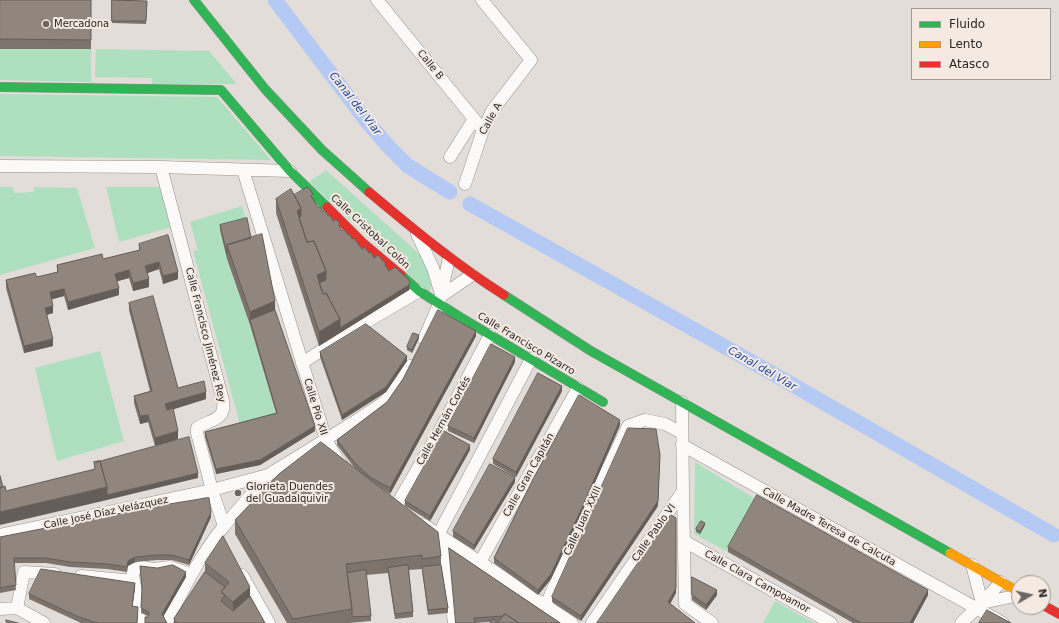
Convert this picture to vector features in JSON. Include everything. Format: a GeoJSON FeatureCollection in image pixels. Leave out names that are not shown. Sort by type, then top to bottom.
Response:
{"type":"FeatureCollection","features":[{"type":"Feature","properties":{"kind":"main road"},"geometry":{"type":"LineString","coordinates":[[194,0],[265,89],[322,150],[415,231],[472,275],[591,351],[1011,588]]}},
{"type":"Feature","properties":{"kind":"main road"},"geometry":{"type":"LineString","coordinates":[[230,30],[272,84],[356,181]]}},
{"type":"Feature","properties":{"kind":"main road","name":"Calle Cristobal Colón"},"geometry":{"type":"LineString","coordinates":[[0,87],[221,90],[290,171],[363,243],[419,291],[440,300]]}},
{"type":"Feature","properties":{"kind":"main road","name":"Calle Francisco Pizarro"},"geometry":{"type":"LineString","coordinates":[[440,300],[490,335],[603,402]]}},
{"type":"Feature","properties":{"kind":"street","name":"Calle B"},"geometry":{"type":"LineString","coordinates":[[378,0],[483,130]]}},
{"type":"Feature","properties":{"kind":"street","name":"Calle A"},"geometry":{"type":"LineString","coordinates":[[465,184],[483,130],[492,111],[531,60],[482,0]]}},
{"type":"Feature","properties":{"kind":"street","name":"Calle A"},"geometry":{"type":"LineString","coordinates":[[450,156],[474,119]]}},
{"type":"Feature","properties":{"kind":"street"},"geometry":{"type":"LineString","coordinates":[[0,166],[161,167],[290,171]]}},
{"type":"Feature","properties":{"kind":"street","name":"Calle Francisco Jiménez Rey"},"geometry":{"type":"LineString","coordinates":[[161,167],[224,401],[221,415],[197,428],[212,490]]}},
{"type":"Feature","properties":{"kind":"street","name":"Calle Pío XII"},"geometry":{"type":"LineString","coordinates":[[243,170],[326,440],[338,460],[348,469]]}},
{"type":"Feature","properties":{"kind":"street"},"geometry":{"type":"LineString","coordinates":[[415,231],[433,268],[440,300],[472,275]]}},
{"type":"Feature","properties":{"kind":"street","name":"Calle José Díaz Velázquez"},"geometry":{"type":"LineString","coordinates":[[0,536],[212,490],[268,475],[326,440],[390,396],[414,356],[440,300],[449,258]]}},
{"type":"Feature","properties":{"kind":"street"},"geometry":{"type":"LineString","coordinates":[[302,363],[363,324],[419,291]]}},
{"type":"Feature","properties":{"kind":"street"},"geometry":{"type":"LineString","coordinates":[[363,324],[376,333]]}},
{"type":"Feature","properties":{"kind":"street","name":"Calle Hernán Cortés"},"geometry":{"type":"LineString","coordinates":[[396,506],[440,430],[490,335]]}},
{"type":"Feature","properties":{"kind":"street"},"geometry":{"type":"LineString","coordinates":[[454,623],[440,536],[531,359]]}},
{"type":"Feature","properties":{"kind":"street","name":"Calle Gran Capitán"},"geometry":{"type":"LineString","coordinates":[[480,562],[578,388]]}},
{"type":"Feature","properties":{"kind":"street"},"geometry":{"type":"LineString","coordinates":[[682,402],[686,604],[712,623]]}},
{"type":"Feature","properties":{"kind":"street","name":"Calle Juan XXIII"},"geometry":{"type":"LineString","coordinates":[[546,605],[582,523],[628,426],[645,420],[665,424],[682,439]]}},
{"type":"Feature","properties":{"kind":"street","name":"Calle Madre Teresa de Calcuta"},"geometry":{"type":"LineString","coordinates":[[682,439],[979,606],[1003,623]]}},
{"type":"Feature","properties":{"kind":"street","name":"Calle José Díaz Velázquez"},"geometry":{"type":"LineString","coordinates":[[166,623],[191,574],[221,530],[268,475]]}},
{"type":"Feature","properties":{"kind":"street"},"geometry":{"type":"LineString","coordinates":[[212,490],[226,547]]}},
{"type":"Feature","properties":{"kind":"street","name":"Calle Pablo VI"},"geometry":{"type":"LineString","coordinates":[[592,623],[683,490]]}},
{"type":"Feature","properties":{"kind":"street"},"geometry":{"type":"LineString","coordinates":[[385,498],[572,623]]}},
{"type":"Feature","properties":{"kind":"street","name":"Calle Clara Campoamor"},"geometry":{"type":"LineString","coordinates":[[684,541],[831,623]]}},
{"type":"Feature","properties":{"kind":"street"},"geometry":{"type":"LineString","coordinates":[[972,565],[979,606]]}},
{"type":"Feature","properties":{"kind":"street"},"geometry":{"type":"LineString","coordinates":[[139,623],[137,593],[132,570],[142,567],[153,569],[170,567],[191,574]]}},
{"type":"Feature","properties":{"kind":"street"},"geometry":{"type":"LineString","coordinates":[[238,568],[269,623]]}},
{"type":"Feature","properties":{"kind":"street"},"geometry":{"type":"LineString","coordinates":[[17,608],[24,572],[134,581]]}},
{"type":"Feature","properties":{"kind":"street"},"geometry":{"type":"LineString","coordinates":[[961,623],[1001,582]]}},
{"type":"Feature","properties":{"kind":"street"},"geometry":{"type":"LineString","coordinates":[[979,606],[1011,597]]}},
{"type":"Feature","properties":{"kind":"street"},"geometry":{"type":"LineString","coordinates":[[0,609],[17,608],[44,623]]}},
{"type":"Feature","properties":{"kind":"green space"},"geometry":{"type":"Polygon","coordinates":[[[0,49],[91,49],[91,82],[0,80],[0,49]]]}},
{"type":"Feature","properties":{"kind":"green space"},"geometry":{"type":"Polygon","coordinates":[[[96,49],[209,51],[237,84],[152,84],[152,78],[95,77],[96,49]]]}},
{"type":"Feature","properties":{"kind":"green space"},"geometry":{"type":"Polygon","coordinates":[[[0,94],[217,97],[271,160],[0,156],[0,94]]]}},
{"type":"Feature","properties":{"kind":"green space"},"geometry":{"type":"Polygon","coordinates":[[[326,170],[425,259],[433,282],[429,293],[309,182],[326,170]]]}},
{"type":"Feature","properties":{"kind":"green space"},"geometry":{"type":"Polygon","coordinates":[[[0,187],[13,187],[14,193],[34,192],[34,187],[77,188],[95,248],[0,275],[0,187]]]}},
{"type":"Feature","properties":{"kind":"green space"},"geometry":{"type":"Polygon","coordinates":[[[106,187],[161,187],[172,227],[119,242],[106,187]]]}},
{"type":"Feature","properties":{"kind":"green space"},"geometry":{"type":"Polygon","coordinates":[[[242,206],[247,223],[227,259],[250,325],[277,418],[241,428],[193,251],[198,250],[190,222],[242,206]]]}},
{"type":"Feature","properties":{"kind":"green space"},"geometry":{"type":"Polygon","coordinates":[[[100,351],[124,441],[57,461],[35,368],[100,351]]]}},
{"type":"Feature","properties":{"kind":"green space"},"geometry":{"type":"Polygon","coordinates":[[[695,462],[757,500],[728,552],[694,534],[695,462]]]}},
{"type":"Feature","properties":{"kind":"green space"},"geometry":{"type":"Polygon","coordinates":[[[775,601],[814,623],[763,623],[775,601]]]}},
{"type":"Feature","properties":{"kind":"building","name":"Mercadona"},"geometry":{"type":"Polygon","coordinates":[[[0,0],[91,0],[91,40],[0,39],[0,0]]]}},
{"type":"Feature","properties":{"kind":"building"},"geometry":{"type":"Polygon","coordinates":[[[112,0],[147,1],[146,21],[112,21],[112,0]]]}},
{"type":"Feature","properties":{"kind":"building"},"geometry":{"type":"Polygon","coordinates":[[[308,187],[313,194],[311,196],[318,207],[320,207],[323,212],[325,210],[333,221],[336,219],[340,224],[339,226],[342,231],[344,229],[348,235],[350,234],[352,239],[354,238],[362,249],[365,247],[369,253],[371,252],[374,258],[378,255],[386,264],[385,265],[389,271],[395,267],[410,281],[409,285],[340,328],[340,319],[326,293],[323,294],[319,283],[326,280],[326,271],[314,241],[307,242],[299,218],[301,216],[301,208],[294,195],[308,187]]]}},
{"type":"Feature","properties":{"kind":"building"},"geometry":{"type":"Polygon","coordinates":[[[291,189],[301,208],[297,211],[307,242],[314,241],[326,271],[317,275],[323,294],[326,293],[340,319],[319,332],[276,199],[291,189]]]}},
{"type":"Feature","properties":{"kind":"building"},"geometry":{"type":"Polygon","coordinates":[[[247,218],[251,238],[227,245],[227,254],[220,225],[247,218]]]}},
{"type":"Feature","properties":{"kind":"building"},"geometry":{"type":"Polygon","coordinates":[[[262,234],[275,301],[250,312],[227,245],[262,234]]]}},
{"type":"Feature","properties":{"kind":"building"},"geometry":{"type":"Polygon","coordinates":[[[168,235],[178,272],[163,276],[159,262],[145,266],[149,279],[133,283],[129,270],[115,274],[119,288],[68,302],[64,289],[50,292],[53,306],[45,308],[53,339],[24,346],[6,280],[35,273],[37,277],[58,272],[57,265],[102,254],[103,259],[140,250],[139,244],[168,235]]]}},
{"type":"Feature","properties":{"kind":"building"},"geometry":{"type":"Polygon","coordinates":[[[153,296],[178,388],[204,381],[206,392],[165,404],[167,410],[173,408],[178,431],[155,438],[148,415],[140,416],[134,396],[152,391],[129,303],[153,296]]]}},
{"type":"Feature","properties":{"kind":"building"},"geometry":{"type":"Polygon","coordinates":[[[275,310],[315,426],[260,460],[216,469],[205,432],[277,413],[250,320],[275,310]]]}},
{"type":"Feature","properties":{"kind":"building"},"geometry":{"type":"Polygon","coordinates":[[[438,310],[476,331],[390,488],[370,477],[354,462],[337,440],[387,402],[403,379],[438,310]]]}},
{"type":"Feature","properties":{"kind":"building"},"geometry":{"type":"Polygon","coordinates":[[[366,324],[407,356],[386,387],[342,415],[320,352],[366,324]]]}},
{"type":"Feature","properties":{"kind":"building"},"geometry":{"type":"Polygon","coordinates":[[[413,333],[419,335],[412,350],[407,347],[413,333]]]}},
{"type":"Feature","properties":{"kind":"building"},"geometry":{"type":"Polygon","coordinates":[[[491,344],[515,357],[474,438],[448,426],[491,344]]]}},
{"type":"Feature","properties":{"kind":"building"},"geometry":{"type":"Polygon","coordinates":[[[538,373],[562,386],[516,472],[493,459],[538,373]]]}},
{"type":"Feature","properties":{"kind":"building"},"geometry":{"type":"Polygon","coordinates":[[[579,395],[620,420],[551,574],[538,590],[494,558],[533,479],[579,395]]]}},
{"type":"Feature","properties":{"kind":"building"},"geometry":{"type":"Polygon","coordinates":[[[628,428],[656,429],[660,455],[658,501],[581,616],[552,597],[628,428]]]}},
{"type":"Feature","properties":{"kind":"building"},"geometry":{"type":"Polygon","coordinates":[[[444,431],[470,445],[430,516],[405,501],[444,431]]]}},
{"type":"Feature","properties":{"kind":"building"},"geometry":{"type":"Polygon","coordinates":[[[189,437],[198,473],[107,495],[107,487],[100,461],[189,437]]]}},
{"type":"Feature","properties":{"kind":"building"},"geometry":{"type":"Polygon","coordinates":[[[321,442],[438,532],[441,556],[422,559],[422,555],[346,564],[352,609],[293,619],[235,520],[279,474],[321,442]]]}},
{"type":"Feature","properties":{"kind":"building"},"geometry":{"type":"Polygon","coordinates":[[[100,461],[107,487],[0,512],[0,488],[5,486],[6,491],[95,469],[94,462],[100,461]]]}},
{"type":"Feature","properties":{"kind":"building"},"geometry":{"type":"Polygon","coordinates":[[[490,464],[515,477],[474,545],[453,531],[490,464]]]}},
{"type":"Feature","properties":{"kind":"building"},"geometry":{"type":"Polygon","coordinates":[[[0,476],[3,487],[0,488],[0,476]]]}},
{"type":"Feature","properties":{"kind":"building"},"geometry":{"type":"Polygon","coordinates":[[[757,495],[928,590],[910,623],[861,623],[728,547],[757,495]]]}},
{"type":"Feature","properties":{"kind":"building"},"geometry":{"type":"Polygon","coordinates":[[[209,498],[211,512],[189,560],[172,555],[135,557],[128,561],[127,567],[107,564],[70,562],[46,558],[14,558],[16,585],[0,588],[0,537],[163,505],[209,498]]]}},
{"type":"Feature","properties":{"kind":"building"},"geometry":{"type":"Polygon","coordinates":[[[671,515],[676,518],[676,588],[668,602],[695,623],[597,623],[671,515]]]}},
{"type":"Feature","properties":{"kind":"building"},"geometry":{"type":"Polygon","coordinates":[[[701,521],[705,523],[700,532],[696,529],[701,521]]]}},
{"type":"Feature","properties":{"kind":"building"},"geometry":{"type":"Polygon","coordinates":[[[223,536],[250,587],[233,602],[221,592],[229,582],[205,563],[223,536]]]}},
{"type":"Feature","properties":{"kind":"building"},"geometry":{"type":"Polygon","coordinates":[[[449,548],[560,623],[519,623],[505,614],[503,616],[474,618],[475,623],[456,623],[449,548]]]}},
{"type":"Feature","properties":{"kind":"building"},"geometry":{"type":"Polygon","coordinates":[[[173,565],[186,572],[162,614],[167,623],[145,623],[145,617],[148,617],[149,612],[141,608],[142,588],[140,566],[157,568],[173,565]]]}},
{"type":"Feature","properties":{"kind":"building"},"geometry":{"type":"Polygon","coordinates":[[[408,565],[413,612],[395,614],[388,568],[408,565]]]}},
{"type":"Feature","properties":{"kind":"building"},"geometry":{"type":"Polygon","coordinates":[[[441,565],[448,608],[428,610],[422,567],[441,565]]]}},
{"type":"Feature","properties":{"kind":"building"},"geometry":{"type":"Polygon","coordinates":[[[41,569],[135,583],[132,606],[138,607],[137,623],[94,622],[79,617],[29,594],[41,569]]]}},
{"type":"Feature","properties":{"kind":"building"},"geometry":{"type":"Polygon","coordinates":[[[366,570],[371,616],[352,617],[347,573],[366,570]]]}},
{"type":"Feature","properties":{"kind":"building"},"geometry":{"type":"Polygon","coordinates":[[[205,572],[225,587],[221,592],[225,595],[221,601],[233,611],[250,596],[265,623],[177,623],[174,619],[205,572]]]}},
{"type":"Feature","properties":{"kind":"building"},"geometry":{"type":"Polygon","coordinates":[[[692,577],[717,590],[706,605],[692,595],[692,577]]]}},
{"type":"Feature","properties":{"kind":"building"},"geometry":{"type":"Polygon","coordinates":[[[987,610],[1011,623],[979,623],[987,610]]]}},
{"type":"Feature","properties":{"kind":"building"},"geometry":{"type":"Polygon","coordinates":[[[505,614],[519,623],[490,623],[492,619],[498,622],[505,614]]]}},
{"type":"Feature","properties":{"kind":"building"},"geometry":{"type":"Polygon","coordinates":[[[6,620],[18,623],[7,623],[6,620]]]}},
{"type":"Feature","properties":{"kind":"waterway","name":"Canal del Viar"},"geometry":{"type":"LineString","coordinates":[[275,0],[368,123],[389,147],[408,166],[450,192]]}},
{"type":"Feature","properties":{"kind":"waterway","name":"Canal del Viar"},"geometry":{"type":"LineString","coordinates":[[470,204],[786,381],[1054,535]]}},
{"type":"Feature","properties":{"kind":"traffic: fast"},"geometry":{"type":"LineString","coordinates":[[194,0],[265,89],[322,150],[369,192]]}},
{"type":"Feature","properties":{"kind":"traffic: fast"},"geometry":{"type":"LineString","coordinates":[[0,87],[221,90],[290,171],[327,207]]}},
{"type":"Feature","properties":{"kind":"traffic: fast"},"geometry":{"type":"LineString","coordinates":[[401,275],[419,291],[460,317],[603,402]]}},
{"type":"Feature","properties":{"kind":"traffic: fast"},"geometry":{"type":"LineString","coordinates":[[504,295],[591,351],[950,553]]}},
{"type":"Feature","properties":{"kind":"traffic: slow"},"geometry":{"type":"LineString","coordinates":[[950,553],[1011,587]]}},
{"type":"Feature","properties":{"kind":"traffic: jam"},"geometry":{"type":"LineString","coordinates":[[369,192],[451,258],[504,295]]}},
{"type":"Feature","properties":{"kind":"traffic: jam"},"geometry":{"type":"LineString","coordinates":[[327,207],[363,243],[401,275]]}},
{"type":"Feature","properties":{"kind":"traffic: jam"},"geometry":{"type":"LineString","coordinates":[[1051,610],[1059,614]]}},
{"type":"Feature","properties":{"kind":"place","name":"Mercadona"},"geometry":{"type":"Point","coordinates":[46,24]}},
{"type":"Feature","properties":{"kind":"place","name":"Glorieta Duendes del Guadalquivir"},"geometry":{"type":"Point","coordinates":[238,493]}}]}
